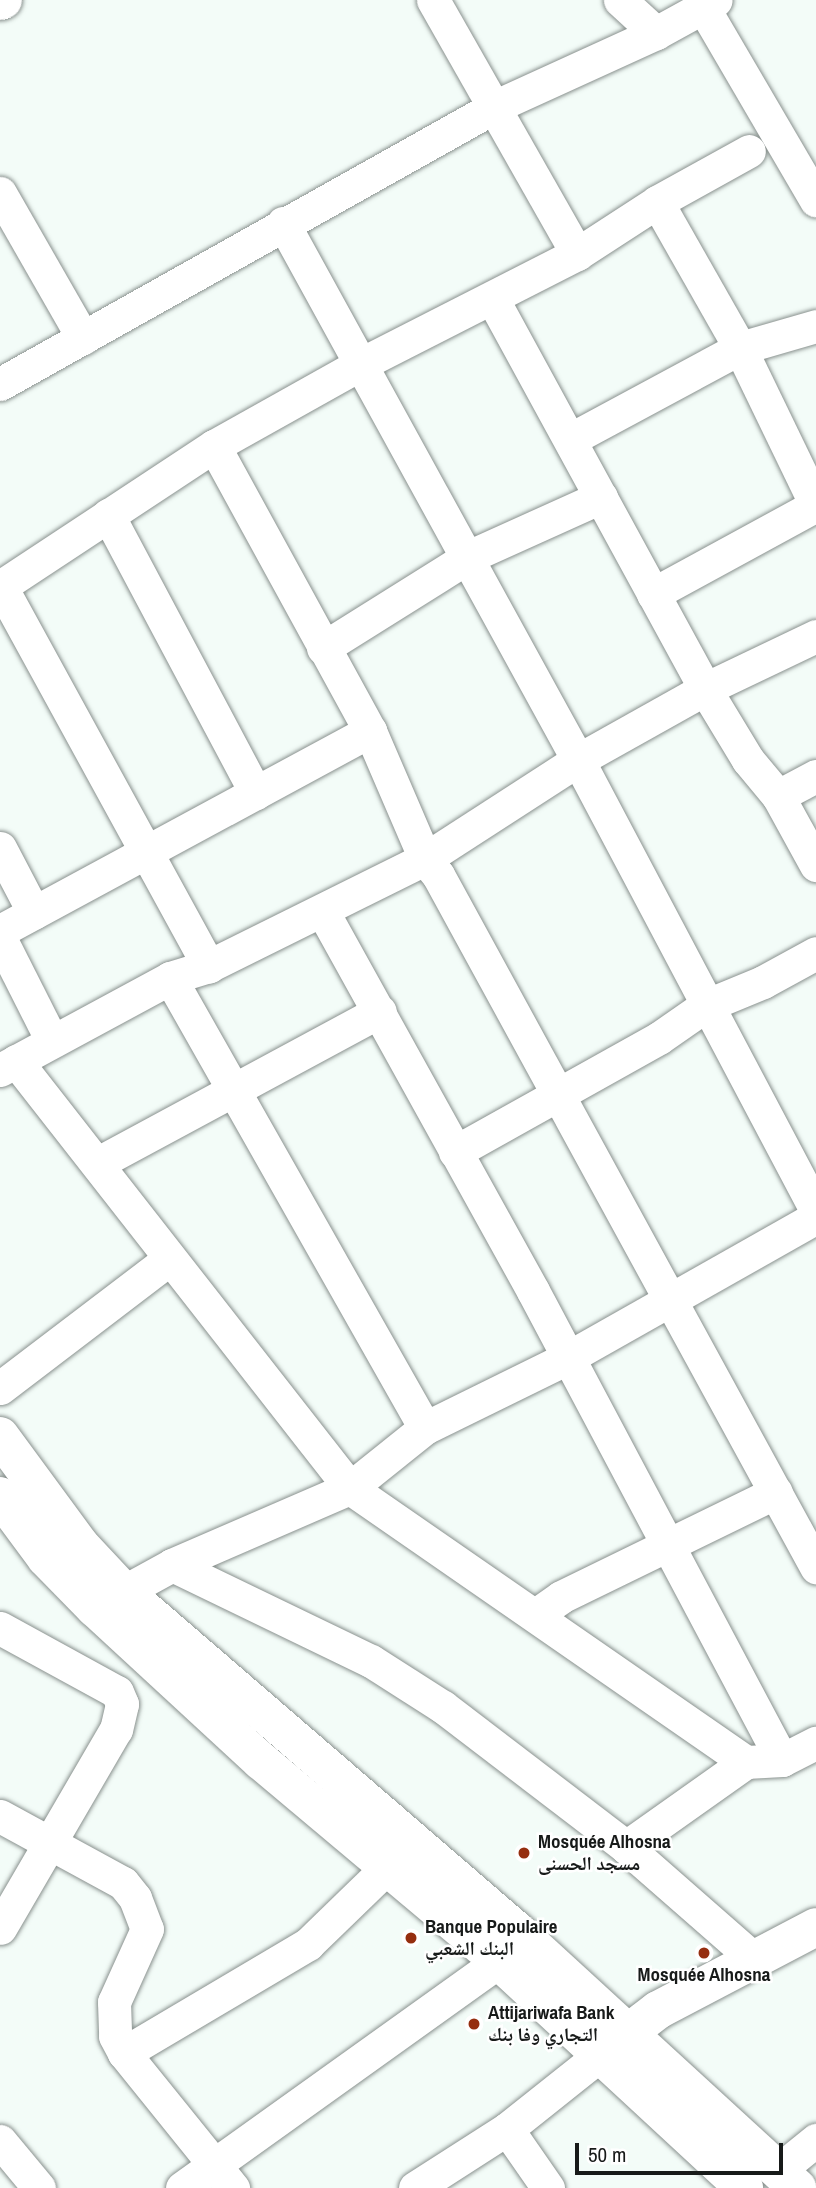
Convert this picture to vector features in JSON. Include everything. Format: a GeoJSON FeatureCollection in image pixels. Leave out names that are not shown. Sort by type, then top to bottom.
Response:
{"type":"FeatureCollection","features":[{"type":"Feature","properties":{"kind":"street"},"geometry":{"type":"LineString","coordinates":[[433,0],[496,106],[577,254]]}},
{"type":"Feature","properties":{"kind":"street"},"geometry":{"type":"LineString","coordinates":[[620,0],[656,33]]}},
{"type":"Feature","properties":{"kind":"street"},"geometry":{"type":"LineString","coordinates":[[0,384],[496,106],[656,33],[710,3],[816,200]]}},
{"type":"Feature","properties":{"kind":"street"},"geometry":{"type":"LineString","coordinates":[[209,966],[0,586],[214,446],[359,365],[577,254],[657,202],[749,151]]}},
{"type":"Feature","properties":{"kind":"street"},"geometry":{"type":"LineString","coordinates":[[0,193],[83,338]]}},
{"type":"Feature","properties":{"kind":"street"},"geometry":{"type":"LineString","coordinates":[[653,594],[816,505],[740,348],[657,202]]}},
{"type":"Feature","properties":{"kind":"street"},"geometry":{"type":"LineString","coordinates":[[283,223],[578,760],[705,1006],[816,1210]]}},
{"type":"Feature","properties":{"kind":"street"},"geometry":{"type":"LineString","coordinates":[[492,298],[705,689],[748,760],[778,796],[816,865]]}},
{"type":"Feature","properties":{"kind":"street"},"geometry":{"type":"LineString","coordinates":[[571,439],[740,348],[816,326]]}},
{"type":"Feature","properties":{"kind":"street"},"geometry":{"type":"LineString","coordinates":[[214,446],[370,731],[425,859],[438,875],[816,1567]]}},
{"type":"Feature","properties":{"kind":"street"},"geometry":{"type":"LineString","coordinates":[[323,648],[468,557],[601,496]]}},
{"type":"Feature","properties":{"kind":"street"},"geometry":{"type":"LineString","coordinates":[[108,515],[256,793]]}},
{"type":"Feature","properties":{"kind":"street"},"geometry":{"type":"LineString","coordinates":[[746,1762],[537,1614],[350,1488],[168,1260],[98,1163],[8,1065],[170,978],[209,966],[323,912],[425,859],[578,760],[705,689],[816,636]]}},
{"type":"Feature","properties":{"kind":"street"},"geometry":{"type":"LineString","coordinates":[[0,931],[370,731]]}},
{"type":"Feature","properties":{"kind":"street"},"geometry":{"type":"LineString","coordinates":[[778,796],[816,776]]}},
{"type":"Feature","properties":{"kind":"street"},"geometry":{"type":"LineString","coordinates":[[0,848],[34,913]]}},
{"type":"Feature","properties":{"kind":"street"},"geometry":{"type":"LineString","coordinates":[[323,912],[569,1357],[782,1759]]}},
{"type":"Feature","properties":{"kind":"street"},"geometry":{"type":"LineString","coordinates":[[0,938],[52,1041]]}},
{"type":"Feature","properties":{"kind":"street"},"geometry":{"type":"LineString","coordinates":[[455,1152],[659,1038],[705,1006],[763,982],[816,953]]}},
{"type":"Feature","properties":{"kind":"street"},"geometry":{"type":"LineString","coordinates":[[170,978],[425,1428]]}},
{"type":"Feature","properties":{"kind":"street"},"geometry":{"type":"LineString","coordinates":[[98,1163],[231,1088],[380,1011]]}},
{"type":"Feature","properties":{"kind":"street"},"geometry":{"type":"LineString","coordinates":[[109,1600],[172,1565],[350,1488],[425,1428],[569,1357],[816,1217]]}},
{"type":"Feature","properties":{"kind":"street"},"geometry":{"type":"LineString","coordinates":[[0,1388],[168,1260]]}},
{"type":"Feature","properties":{"kind":"street"},"geometry":{"type":"LineString","coordinates":[[0,1436],[80,1545],[109,1600]]}},
{"type":"Feature","properties":{"kind":"street"},"geometry":{"type":"LineString","coordinates":[[537,1614],[561,1597],[776,1492]]}},
{"type":"Feature","properties":{"kind":"street"},"geometry":{"type":"LineString","coordinates":[[0,1496],[46,1558],[109,1600],[509,1947],[614,2044],[788,2179],[816,2140]]}},
{"type":"Feature","properties":{"kind":"street"},"geometry":{"type":"LineString","coordinates":[[172,1565],[371,1661],[443,1707],[626,1847],[755,1960]]}},
{"type":"Feature","properties":{"kind":"street"},"geometry":{"type":"LineString","coordinates":[[0,1628],[117,1692],[122,1704],[116,1729],[0,1928]]}},
{"type":"Feature","properties":{"kind":"street"},"geometry":{"type":"LineString","coordinates":[[626,1847],[746,1762],[782,1759],[816,1743]]}},
{"type":"Feature","properties":{"kind":"street"},"geometry":{"type":"LineString","coordinates":[[0,1816],[123,1883],[145,1915],[147,1929],[141,1949],[114,2003],[111,2020],[124,2053],[224,2177]]}},
{"type":"Feature","properties":{"kind":"street"},"geometry":{"type":"LineString","coordinates":[[124,2053],[308,1944],[401,1856]]}},
{"type":"Feature","properties":{"kind":"street"},"geometry":{"type":"LineString","coordinates":[[415,2188],[507,2129],[658,2010],[816,1927]]}},
{"type":"Feature","properties":{"kind":"street"},"geometry":{"type":"LineString","coordinates":[[182,2188],[224,2177],[509,1947]]}},
{"type":"Feature","properties":{"kind":"street"},"geometry":{"type":"LineString","coordinates":[[614,2044],[744,2188]]}},
{"type":"Feature","properties":{"kind":"street"},"geometry":{"type":"LineString","coordinates":[[507,2129],[548,2188]]}},
{"type":"Feature","properties":{"kind":"place","name":"Mosquée Alhosna مسجد الحسنى"},"geometry":{"type":"Point","coordinates":[524,1853]}},
{"type":"Feature","properties":{"kind":"place","name":"Banque Populaire البنك الشعبي"},"geometry":{"type":"Point","coordinates":[411,1938]}},
{"type":"Feature","properties":{"kind":"place","name":"Mosquée Alhosna"},"geometry":{"type":"Point","coordinates":[704,1953]}},
{"type":"Feature","properties":{"kind":"place","name":"Attijariwafa Bank التجاري وفا بنك"},"geometry":{"type":"Point","coordinates":[474,2024]}}]}
